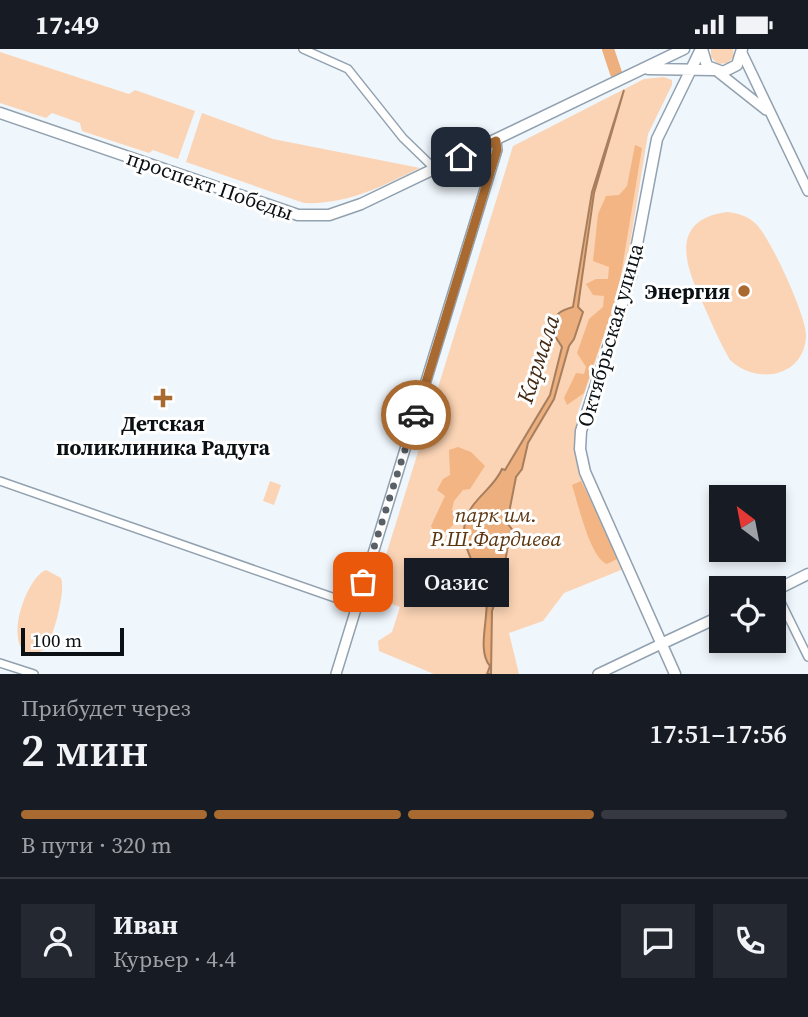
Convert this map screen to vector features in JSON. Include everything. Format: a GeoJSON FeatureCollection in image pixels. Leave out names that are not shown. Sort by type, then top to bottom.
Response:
{"type":"FeatureCollection","features":[{"type":"Feature","properties":{"kind":"main road","name":"проспект Победы"},"geometry":{"type":"LineString","coordinates":[[0,113],[305,216],[344,211],[496,141],[684,49]]}},
{"type":"Feature","properties":{"kind":"main road"},"geometry":{"type":"LineString","coordinates":[[702,49],[705,62],[716,71]]}},
{"type":"Feature","properties":{"kind":"main road","name":"Октябрьская улица"},"geometry":{"type":"LineString","coordinates":[[675,674],[585,472],[580,437],[588,400],[631,276],[657,139],[702,49]]}},
{"type":"Feature","properties":{"kind":"main road"},"geometry":{"type":"LineString","coordinates":[[644,69],[716,71],[734,68],[742,51]]}},
{"type":"Feature","properties":{"kind":"main road"},"geometry":{"type":"LineString","coordinates":[[786,584],[808,574]]}},
{"type":"Feature","properties":{"kind":"main road"},"geometry":{"type":"LineString","coordinates":[[661,644],[709,622]]}},
{"type":"Feature","properties":{"kind":"street"},"geometry":{"type":"LineString","coordinates":[[303,49],[339,64],[353,74],[403,138],[435,169]]}},
{"type":"Feature","properties":{"kind":"street"},"geometry":{"type":"LineString","coordinates":[[742,51],[808,191]]}},
{"type":"Feature","properties":{"kind":"street"},"geometry":{"type":"LineString","coordinates":[[716,71],[770,113]]}},
{"type":"Feature","properties":{"kind":"street"},"geometry":{"type":"LineString","coordinates":[[336,674],[355,605],[463,265],[497,150],[496,141]]}},
{"type":"Feature","properties":{"kind":"street"},"geometry":{"type":"LineString","coordinates":[[0,481],[355,605]]}},
{"type":"Feature","properties":{"kind":"street"},"geometry":{"type":"LineString","coordinates":[[786,614],[808,657]]}},
{"type":"Feature","properties":{"kind":"street"},"geometry":{"type":"LineString","coordinates":[[598,674],[661,644]]}},
{"type":"Feature","properties":{"kind":"street"},"geometry":{"type":"LineString","coordinates":[[0,663],[34,674]]}},
{"type":"Feature","properties":{"kind":"green space"},"geometry":{"type":"Polygon","coordinates":[[[711,49],[733,49],[734,56],[728,63],[718,64],[711,57],[711,49]]]}},
{"type":"Feature","properties":{"kind":"green space"},"geometry":{"type":"Polygon","coordinates":[[[0,52],[129,94],[135,90],[195,111],[178,159],[153,150],[149,153],[82,131],[80,123],[52,113],[46,118],[0,103],[0,52]]]}},
{"type":"Feature","properties":{"kind":"green space","name":"парк им. Р.Ш.Фардиева"},"geometry":{"type":"Polygon","coordinates":[[[664,77],[672,80],[672,85],[648,134],[625,275],[578,412],[574,446],[581,479],[626,568],[564,593],[543,621],[509,633],[519,674],[434,674],[379,651],[378,641],[392,632],[400,607],[373,597],[513,146],[644,79],[664,77]]]}},
{"type":"Feature","properties":{"kind":"green space"},"geometry":{"type":"Polygon","coordinates":[[[202,113],[273,139],[420,168],[350,198],[304,203],[186,162],[202,113]]]}},
{"type":"Feature","properties":{"kind":"green space","name":"Энергия"},"geometry":{"type":"Polygon","coordinates":[[[727,212],[746,217],[762,232],[787,278],[801,312],[806,336],[803,350],[797,361],[788,369],[777,373],[753,373],[730,360],[692,277],[686,249],[688,236],[695,225],[708,217],[727,212]]]}},
{"type":"Feature","properties":{"kind":"green space"},"geometry":{"type":"Polygon","coordinates":[[[270,481],[281,485],[274,505],[263,501],[270,481]]]}},
{"type":"Feature","properties":{"kind":"green space"},"geometry":{"type":"Polygon","coordinates":[[[46,570],[61,578],[62,592],[58,612],[47,646],[37,653],[26,653],[20,646],[18,635],[21,609],[32,584],[46,570]]]}},
{"type":"Feature","properties":{"kind":"shaded area"},"geometry":{"type":"Polygon","coordinates":[[[624,90],[594,193],[578,307],[583,312],[569,346],[554,399],[528,443],[522,469],[516,477],[507,523],[515,533],[509,539],[501,586],[492,611],[491,674],[487,674],[490,666],[484,651],[486,596],[465,542],[465,523],[472,507],[502,469],[505,470],[550,395],[562,347],[551,330],[552,325],[558,314],[573,307],[592,192],[624,90]]]}},
{"type":"Feature","properties":{"kind":"shaded area"},"geometry":{"type":"Polygon","coordinates":[[[635,145],[642,148],[618,293],[584,393],[567,405],[564,398],[576,373],[584,374],[586,367],[577,353],[589,319],[603,307],[604,296],[593,295],[586,284],[596,279],[608,279],[609,267],[593,261],[598,214],[606,196],[619,195],[627,186],[635,145]]]}},
{"type":"Feature","properties":{"kind":"shaded area"},"geometry":{"type":"Polygon","coordinates":[[[458,447],[471,452],[485,466],[470,489],[463,490],[454,501],[452,510],[457,515],[453,525],[444,534],[434,532],[431,526],[445,496],[437,490],[443,479],[450,475],[449,450],[458,447]]]}},
{"type":"Feature","properties":{"kind":"shaded area"},"geometry":{"type":"Polygon","coordinates":[[[581,481],[619,558],[607,564],[595,552],[581,516],[572,485],[581,481]]]}},
{"type":"Feature","properties":{"kind":"waterway","name":"Кармала"},"geometry":{"type":"LineString","coordinates":[[608,49],[616,73]]}},
{"type":"Feature","properties":{"kind":"way so far"},"geometry":{"type":"LineString","coordinates":[[363,582],[416,415]]}},
{"type":"Feature","properties":{"kind":"place","name":"Энергия"},"geometry":{"type":"Point","coordinates":[744,291]}},
{"type":"Feature","properties":{"kind":"place","name":"Детская поликлиника Радуга"},"geometry":{"type":"Point","coordinates":[163,398]}},
{"type":"Feature","properties":{"kind":"place","name":"Оазис"},"geometry":{"type":"Point","coordinates":[363,582]}},
{"type":"Feature","properties":{"kind":"route"},"geometry":{"type":"LineString","coordinates":[[416,415],[497,150],[496,141],[461,157]]}}]}
